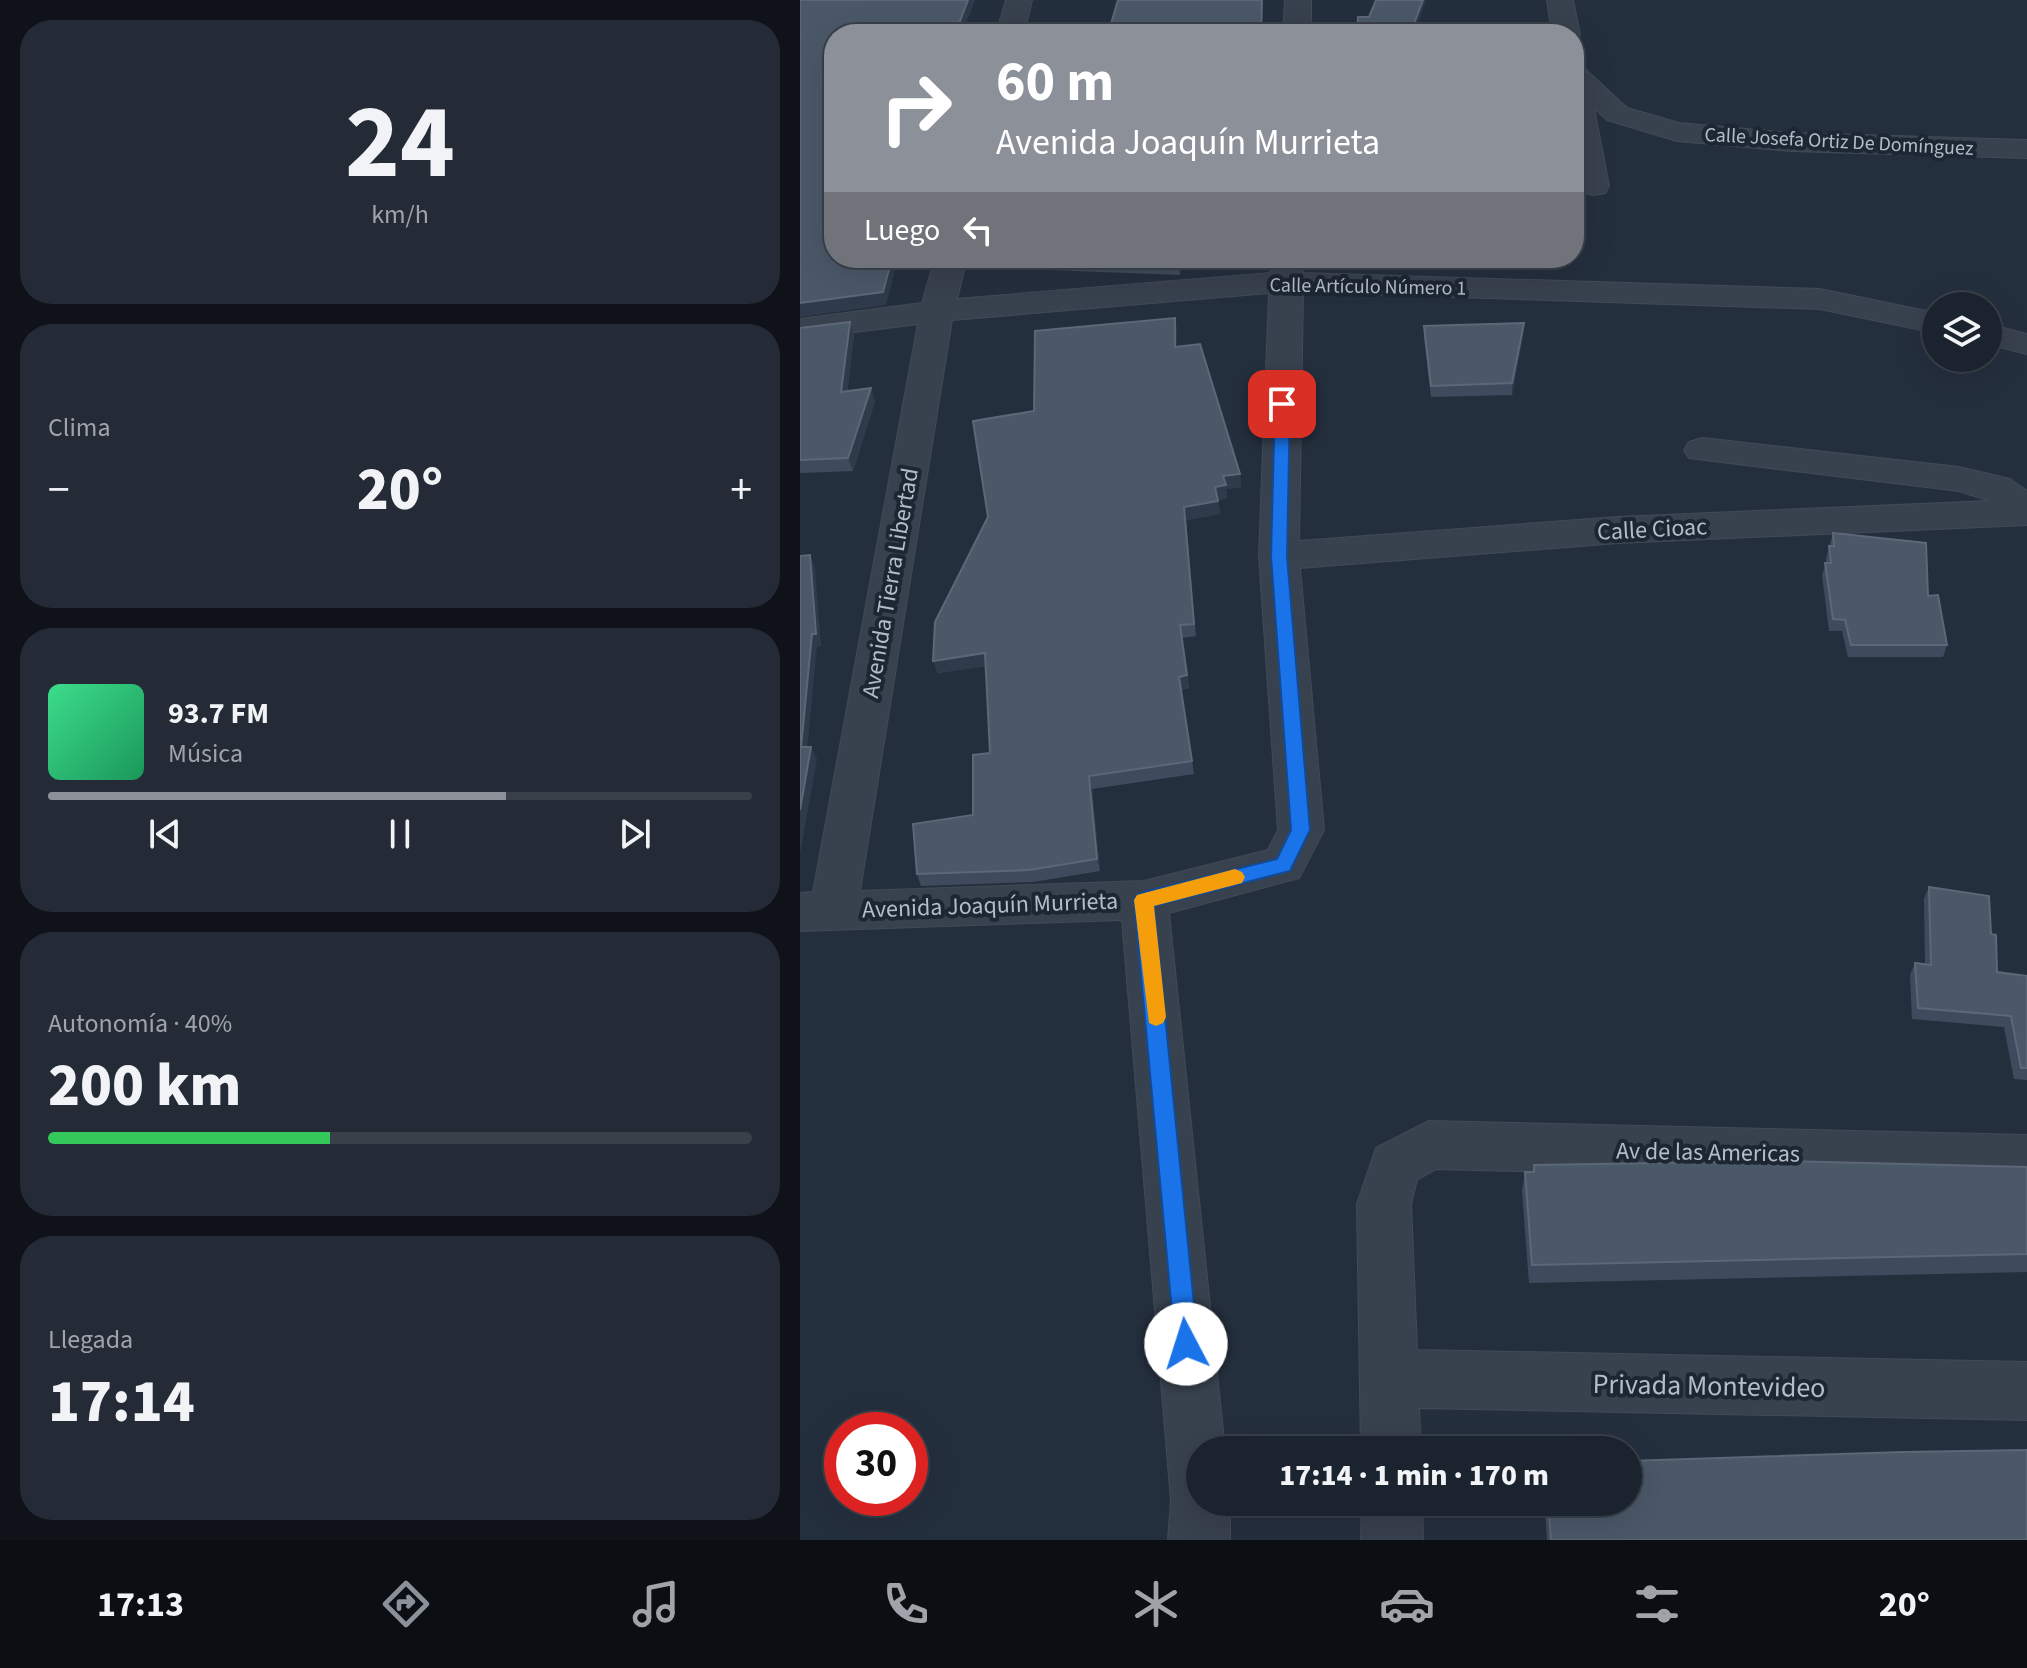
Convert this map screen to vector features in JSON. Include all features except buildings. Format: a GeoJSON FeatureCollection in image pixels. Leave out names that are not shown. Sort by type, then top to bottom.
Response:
{"type":"FeatureCollection","features":[{"type":"Feature","properties":{"kind":"street"},"geometry":{"type":"LineString","coordinates":[[1013,24],[1019,0]]}},
{"type":"Feature","properties":{"kind":"street"},"geometry":{"type":"LineString","coordinates":[[1297,24],[1298,0]]}},
{"type":"Feature","properties":{"kind":"street"},"geometry":{"type":"LineString","coordinates":[[1560,0],[1564,24]]}},
{"type":"Feature","properties":{"kind":"street","name":"Calle Josefa Ortiz De Domínguez"},"geometry":{"type":"LineString","coordinates":[[1584,86],[1617,114],[1677,132],[1792,142],[2027,149]]}},
{"type":"Feature","properties":{"kind":"street"},"geometry":{"type":"LineString","coordinates":[[1584,132],[1594,186]]}},
{"type":"Feature","properties":{"kind":"street","name":"Avenida Tierra Libertad"},"geometry":{"type":"LineString","coordinates":[[816,911],[937,311],[948,268]]}},
{"type":"Feature","properties":{"kind":"street","name":"Calle Artículo Número 1"},"geometry":{"type":"LineString","coordinates":[[800,329],[1286,270],[1820,299],[1922,320]]}},
{"type":"Feature","properties":{"kind":"street","name":"Avenida Joaquín Murrieta"},"geometry":{"type":"LineString","coordinates":[[816,911],[1144,900],[1283,865],[1301,830],[1279,556],[1286,270]]}},
{"type":"Feature","properties":{"kind":"street"},"geometry":{"type":"LineString","coordinates":[[2002,338],[2027,344]]}},
{"type":"Feature","properties":{"kind":"street"},"geometry":{"type":"LineString","coordinates":[[1702,450],[1959,479],[1997,488],[2027,510]]}},
{"type":"Feature","properties":{"kind":"street","name":"Calle Cioac"},"geometry":{"type":"LineString","coordinates":[[1279,556],[1618,530],[2027,510]]}},
{"type":"Feature","properties":{"kind":"street"},"geometry":{"type":"LineString","coordinates":[[1144,900],[1194,1436]]}},
{"type":"Feature","properties":{"kind":"street","name":"Av de las Americas"},"geometry":{"type":"LineString","coordinates":[[1390,1378],[1384,1204],[1395,1165],[1429,1145],[2027,1159]]}},
{"type":"Feature","properties":{"kind":"street"},"geometry":{"type":"LineString","coordinates":[[1390,1378],[1391,1436]]}},
{"type":"Feature","properties":{"kind":"street","name":"Privada Montevideo"},"geometry":{"type":"LineString","coordinates":[[1390,1378],[2027,1391]]}},
{"type":"Feature","properties":{"kind":"street"},"geometry":{"type":"LineString","coordinates":[[1199,1540],[1200,1516]]}},
{"type":"Feature","properties":{"kind":"street"},"geometry":{"type":"LineString","coordinates":[[1392,1516],[1392,1540]]}},
{"type":"Feature","properties":{"kind":"slow traffic"},"geometry":{"type":"LineString","coordinates":[[1156,1017],[1144,900],[1235,877]]}},
{"type":"Feature","properties":{"kind":"route"},"geometry":{"type":"LineString","coordinates":[[1186,1344],[1144,900],[1283,865],[1301,830],[1279,556],[1282,404]]}}]}
